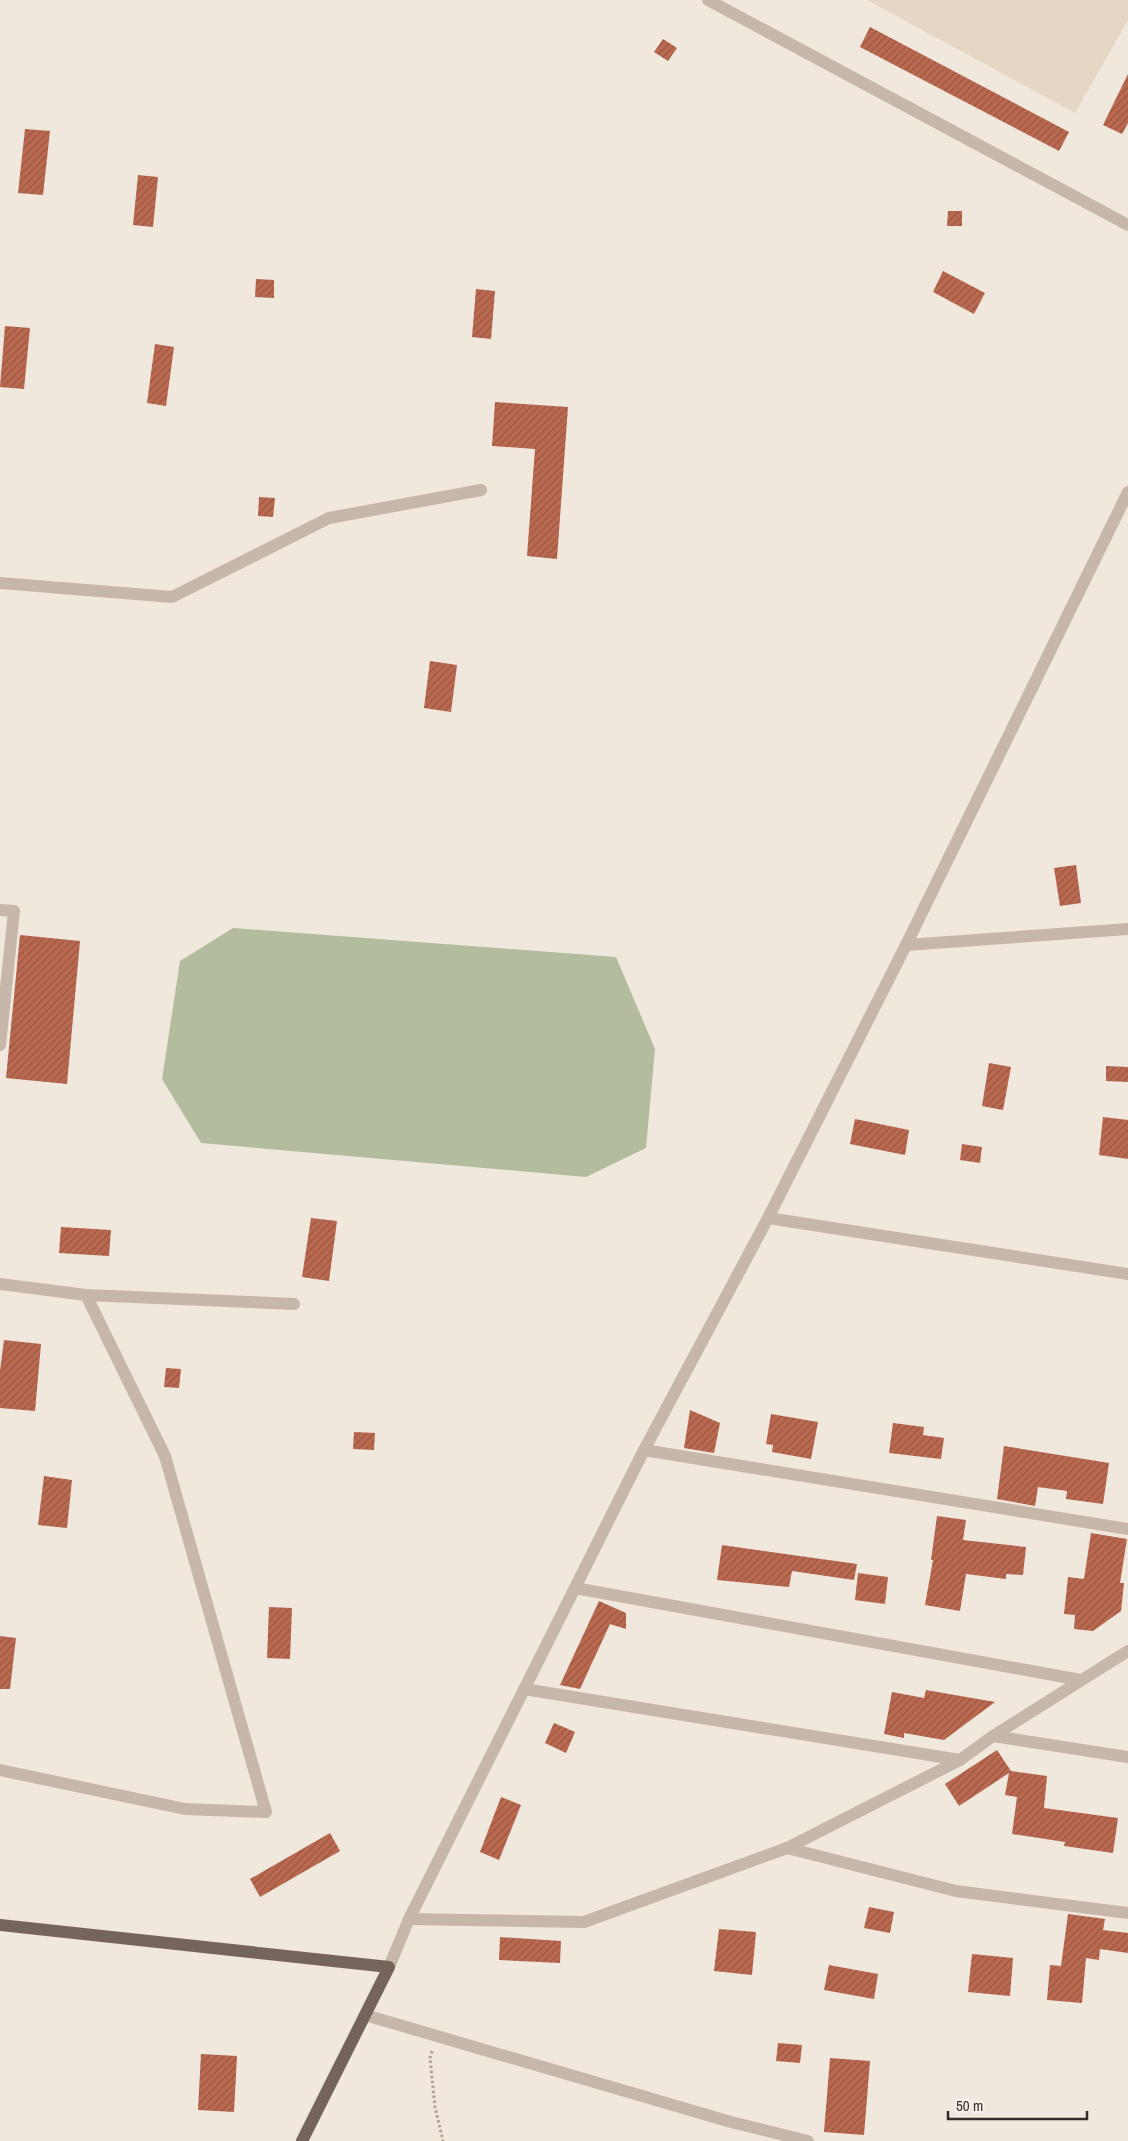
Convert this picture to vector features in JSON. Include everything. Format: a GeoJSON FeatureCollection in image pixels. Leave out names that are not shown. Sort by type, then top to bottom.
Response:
{"type":"FeatureCollection","features":[{"type":"Feature","properties":{"kind":"main road"},"geometry":{"type":"LineString","coordinates":[[0,1925],[389,1967],[302,2141]]}},
{"type":"Feature","properties":{"kind":"street"},"geometry":{"type":"LineString","coordinates":[[708,0],[1128,225]]}},
{"type":"Feature","properties":{"kind":"street"},"geometry":{"type":"LineString","coordinates":[[0,583],[172,597],[328,518],[481,490]]}},
{"type":"Feature","properties":{"kind":"street"},"geometry":{"type":"LineString","coordinates":[[389,1967],[409,1919],[644,1450],[768,1218],[906,945],[1128,492]]}},
{"type":"Feature","properties":{"kind":"street"},"geometry":{"type":"LineString","coordinates":[[0,910],[14,911],[0,1045]]}},
{"type":"Feature","properties":{"kind":"street"},"geometry":{"type":"LineString","coordinates":[[906,945],[1128,929]]}},
{"type":"Feature","properties":{"kind":"street"},"geometry":{"type":"LineString","coordinates":[[768,1218],[1128,1274]]}},
{"type":"Feature","properties":{"kind":"street"},"geometry":{"type":"LineString","coordinates":[[0,1284],[86,1295],[294,1304]]}},
{"type":"Feature","properties":{"kind":"street"},"geometry":{"type":"LineString","coordinates":[[0,1770],[185,1809],[266,1812],[165,1456],[86,1295]]}},
{"type":"Feature","properties":{"kind":"street"},"geometry":{"type":"LineString","coordinates":[[644,1450],[1128,1529]]}},
{"type":"Feature","properties":{"kind":"street"},"geometry":{"type":"LineString","coordinates":[[575,1588],[1081,1680]]}},
{"type":"Feature","properties":{"kind":"street"},"geometry":{"type":"LineString","coordinates":[[409,1919],[584,1922],[787,1848],[960,1760],[993,1736],[1128,1651]]}},
{"type":"Feature","properties":{"kind":"street"},"geometry":{"type":"LineString","coordinates":[[524,1689],[960,1760]]}},
{"type":"Feature","properties":{"kind":"street"},"geometry":{"type":"LineString","coordinates":[[993,1736],[1128,1757]]}},
{"type":"Feature","properties":{"kind":"street"},"geometry":{"type":"LineString","coordinates":[[787,1848],[956,1891],[1128,1913]]}},
{"type":"Feature","properties":{"kind":"street"},"geometry":{"type":"LineString","coordinates":[[365,2014],[731,2122],[808,2141]]}},
{"type":"Feature","properties":{"kind":"path"},"geometry":{"type":"LineString","coordinates":[[436,2036],[430,2058],[435,2107],[443,2141]]}},
{"type":"Feature","properties":{"kind":"green space"},"geometry":{"type":"Polygon","coordinates":[[[233,928],[616,957],[655,1049],[646,1148],[586,1177],[201,1143],[162,1079],[180,961],[233,928]]]}},
{"type":"Feature","properties":{"kind":"shaded area"},"geometry":{"type":"Polygon","coordinates":[[[867,0],[1128,0],[1128,20],[1075,113],[867,0]]]}},
{"type":"Feature","properties":{"kind":"building"},"geometry":{"type":"Polygon","coordinates":[[[870,27],[1069,132],[1059,151],[860,47],[870,27]]]}},
{"type":"Feature","properties":{"kind":"building"},"geometry":{"type":"Polygon","coordinates":[[[663,39],[677,48],[668,61],[654,52],[663,39]]]}},
{"type":"Feature","properties":{"kind":"building"},"geometry":{"type":"Polygon","coordinates":[[[1128,74],[1128,123],[1122,134],[1103,125],[1128,74]]]}},
{"type":"Feature","properties":{"kind":"building"},"geometry":{"type":"Polygon","coordinates":[[[25,129],[50,131],[43,195],[18,193],[25,129]]]}},
{"type":"Feature","properties":{"kind":"building"},"geometry":{"type":"Polygon","coordinates":[[[138,175],[158,177],[153,227],[133,225],[138,175]]]}},
{"type":"Feature","properties":{"kind":"building"},"geometry":{"type":"Polygon","coordinates":[[[948,211],[962,211],[962,226],[947,226],[948,211]]]}},
{"type":"Feature","properties":{"kind":"building"},"geometry":{"type":"Polygon","coordinates":[[[943,271],[985,293],[974,314],[933,292],[943,271]]]}},
{"type":"Feature","properties":{"kind":"building"},"geometry":{"type":"Polygon","coordinates":[[[256,279],[274,280],[274,298],[255,297],[256,279]]]}},
{"type":"Feature","properties":{"kind":"building"},"geometry":{"type":"Polygon","coordinates":[[[476,289],[495,291],[491,339],[472,337],[476,289]]]}},
{"type":"Feature","properties":{"kind":"building"},"geometry":{"type":"Polygon","coordinates":[[[5,326],[30,328],[24,389],[0,387],[5,326]]]}},
{"type":"Feature","properties":{"kind":"building"},"geometry":{"type":"Polygon","coordinates":[[[155,344],[174,347],[166,406],[147,403],[155,344]]]}},
{"type":"Feature","properties":{"kind":"building"},"geometry":{"type":"Polygon","coordinates":[[[495,402],[568,407],[557,559],[527,556],[535,449],[492,446],[495,402]]]}},
{"type":"Feature","properties":{"kind":"building"},"geometry":{"type":"Polygon","coordinates":[[[259,497],[275,498],[273,517],[258,516],[259,497]]]}},
{"type":"Feature","properties":{"kind":"building"},"geometry":{"type":"Polygon","coordinates":[[[430,661],[457,665],[451,712],[424,708],[430,661]]]}},
{"type":"Feature","properties":{"kind":"building"},"geometry":{"type":"Polygon","coordinates":[[[1076,865],[1081,903],[1060,906],[1054,868],[1076,865]]]}},
{"type":"Feature","properties":{"kind":"building"},"geometry":{"type":"Polygon","coordinates":[[[20,935],[80,941],[67,1084],[6,1078],[20,935]]]}},
{"type":"Feature","properties":{"kind":"building"},"geometry":{"type":"Polygon","coordinates":[[[989,1063],[1011,1067],[1003,1110],[982,1106],[989,1063]]]}},
{"type":"Feature","properties":{"kind":"building"},"geometry":{"type":"Polygon","coordinates":[[[1106,1066],[1128,1067],[1128,1082],[1106,1081],[1106,1066]]]}},
{"type":"Feature","properties":{"kind":"building"},"geometry":{"type":"Polygon","coordinates":[[[1103,1117],[1128,1120],[1128,1159],[1099,1155],[1103,1117]]]}},
{"type":"Feature","properties":{"kind":"building"},"geometry":{"type":"Polygon","coordinates":[[[855,1119],[909,1130],[905,1155],[850,1144],[855,1119]]]}},
{"type":"Feature","properties":{"kind":"building"},"geometry":{"type":"Polygon","coordinates":[[[962,1144],[982,1147],[980,1163],[960,1160],[962,1144]]]}},
{"type":"Feature","properties":{"kind":"building"},"geometry":{"type":"Polygon","coordinates":[[[311,1218],[337,1221],[329,1281],[302,1277],[311,1218]]]}},
{"type":"Feature","properties":{"kind":"building"},"geometry":{"type":"Polygon","coordinates":[[[61,1227],[111,1230],[109,1256],[59,1253],[61,1227]]]}},
{"type":"Feature","properties":{"kind":"building"},"geometry":{"type":"Polygon","coordinates":[[[4,1340],[41,1344],[35,1411],[0,1408],[0,1371],[4,1340]]]}},
{"type":"Feature","properties":{"kind":"building"},"geometry":{"type":"Polygon","coordinates":[[[166,1368],[181,1369],[179,1388],[164,1387],[166,1368]]]}},
{"type":"Feature","properties":{"kind":"building"},"geometry":{"type":"Polygon","coordinates":[[[690,1410],[720,1423],[714,1453],[684,1448],[690,1410]]]}},
{"type":"Feature","properties":{"kind":"building"},"geometry":{"type":"Polygon","coordinates":[[[771,1414],[818,1422],[811,1459],[772,1452],[773,1445],[766,1444],[771,1414]]]}},
{"type":"Feature","properties":{"kind":"building"},"geometry":{"type":"Polygon","coordinates":[[[893,1423],[924,1427],[923,1435],[944,1438],[941,1459],[889,1453],[893,1423]]]}},
{"type":"Feature","properties":{"kind":"building"},"geometry":{"type":"Polygon","coordinates":[[[354,1432],[375,1433],[374,1450],[353,1449],[354,1432]]]}},
{"type":"Feature","properties":{"kind":"building"},"geometry":{"type":"Polygon","coordinates":[[[1004,1446],[1109,1463],[1103,1504],[1066,1499],[1067,1491],[1038,1487],[1035,1506],[997,1499],[1004,1446]]]}},
{"type":"Feature","properties":{"kind":"building"},"geometry":{"type":"Polygon","coordinates":[[[44,1476],[72,1480],[67,1528],[38,1525],[44,1476]]]}},
{"type":"Feature","properties":{"kind":"building"},"geometry":{"type":"Polygon","coordinates":[[[937,1516],[966,1520],[963,1540],[1026,1547],[1023,1575],[1006,1574],[1006,1579],[966,1574],[960,1611],[925,1605],[933,1560],[931,1560],[937,1516]]]}},
{"type":"Feature","properties":{"kind":"building"},"geometry":{"type":"Polygon","coordinates":[[[1091,1533],[1127,1539],[1120,1583],[1124,1583],[1121,1611],[1093,1631],[1074,1629],[1075,1615],[1064,1614],[1068,1577],[1084,1579],[1091,1533]]]}},
{"type":"Feature","properties":{"kind":"building"},"geometry":{"type":"Polygon","coordinates":[[[722,1545],[857,1564],[854,1580],[792,1571],[789,1587],[717,1580],[722,1545]]]}},
{"type":"Feature","properties":{"kind":"building"},"geometry":{"type":"Polygon","coordinates":[[[858,1573],[888,1577],[885,1604],[855,1600],[858,1573]]]}},
{"type":"Feature","properties":{"kind":"building"},"geometry":{"type":"Polygon","coordinates":[[[599,1601],[626,1613],[626,1629],[610,1624],[580,1689],[560,1685],[599,1601]]]}},
{"type":"Feature","properties":{"kind":"building"},"geometry":{"type":"Polygon","coordinates":[[[269,1607],[292,1608],[290,1659],[267,1658],[269,1607]]]}},
{"type":"Feature","properties":{"kind":"building"},"geometry":{"type":"Polygon","coordinates":[[[0,1636],[16,1638],[10,1689],[0,1689],[0,1636]]]}},
{"type":"Feature","properties":{"kind":"building"},"geometry":{"type":"Polygon","coordinates":[[[926,1690],[995,1702],[944,1740],[904,1733],[904,1738],[884,1734],[892,1692],[924,1698],[926,1690]]]}},
{"type":"Feature","properties":{"kind":"building"},"geometry":{"type":"Polygon","coordinates":[[[554,1723],[575,1732],[566,1753],[545,1743],[554,1723]]]}},
{"type":"Feature","properties":{"kind":"building"},"geometry":{"type":"Polygon","coordinates":[[[997,1750],[1011,1771],[1047,1776],[1044,1808],[1118,1818],[1113,1853],[1064,1846],[1065,1842],[1012,1834],[1017,1797],[1005,1795],[1009,1773],[959,1806],[945,1784],[997,1750]]]}},
{"type":"Feature","properties":{"kind":"building"},"geometry":{"type":"Polygon","coordinates":[[[501,1797],[521,1805],[499,1860],[480,1852],[501,1797]]]}},
{"type":"Feature","properties":{"kind":"building"},"geometry":{"type":"Polygon","coordinates":[[[330,1833],[340,1851],[260,1897],[250,1879],[330,1833]]]}},
{"type":"Feature","properties":{"kind":"building"},"geometry":{"type":"Polygon","coordinates":[[[869,1907],[894,1912],[890,1933],[864,1928],[869,1907]]]}},
{"type":"Feature","properties":{"kind":"building"},"geometry":{"type":"Polygon","coordinates":[[[1068,1914],[1105,1919],[1103,1930],[1128,1933],[1128,1953],[1100,1949],[1099,1960],[1086,1958],[1082,2003],[1047,2000],[1050,1965],[1061,1966],[1068,1914]]]}},
{"type":"Feature","properties":{"kind":"building"},"geometry":{"type":"Polygon","coordinates":[[[719,1929],[756,1932],[752,1975],[714,1971],[719,1929]]]}},
{"type":"Feature","properties":{"kind":"building"},"geometry":{"type":"Polygon","coordinates":[[[500,1937],[561,1941],[560,1963],[499,1960],[500,1937]]]}},
{"type":"Feature","properties":{"kind":"building"},"geometry":{"type":"Polygon","coordinates":[[[972,1954],[1013,1958],[1010,1996],[968,1992],[972,1954]]]}},
{"type":"Feature","properties":{"kind":"building"},"geometry":{"type":"Polygon","coordinates":[[[829,1965],[878,1974],[874,1999],[824,1990],[829,1965]]]}},
{"type":"Feature","properties":{"kind":"building"},"geometry":{"type":"Polygon","coordinates":[[[778,2043],[802,2045],[800,2063],[776,2061],[778,2043]]]}},
{"type":"Feature","properties":{"kind":"building"},"geometry":{"type":"Polygon","coordinates":[[[201,2054],[237,2056],[234,2112],[198,2110],[201,2054]]]}},
{"type":"Feature","properties":{"kind":"building"},"geometry":{"type":"Polygon","coordinates":[[[830,2058],[870,2061],[864,2135],[824,2132],[830,2058]]]}}]}
